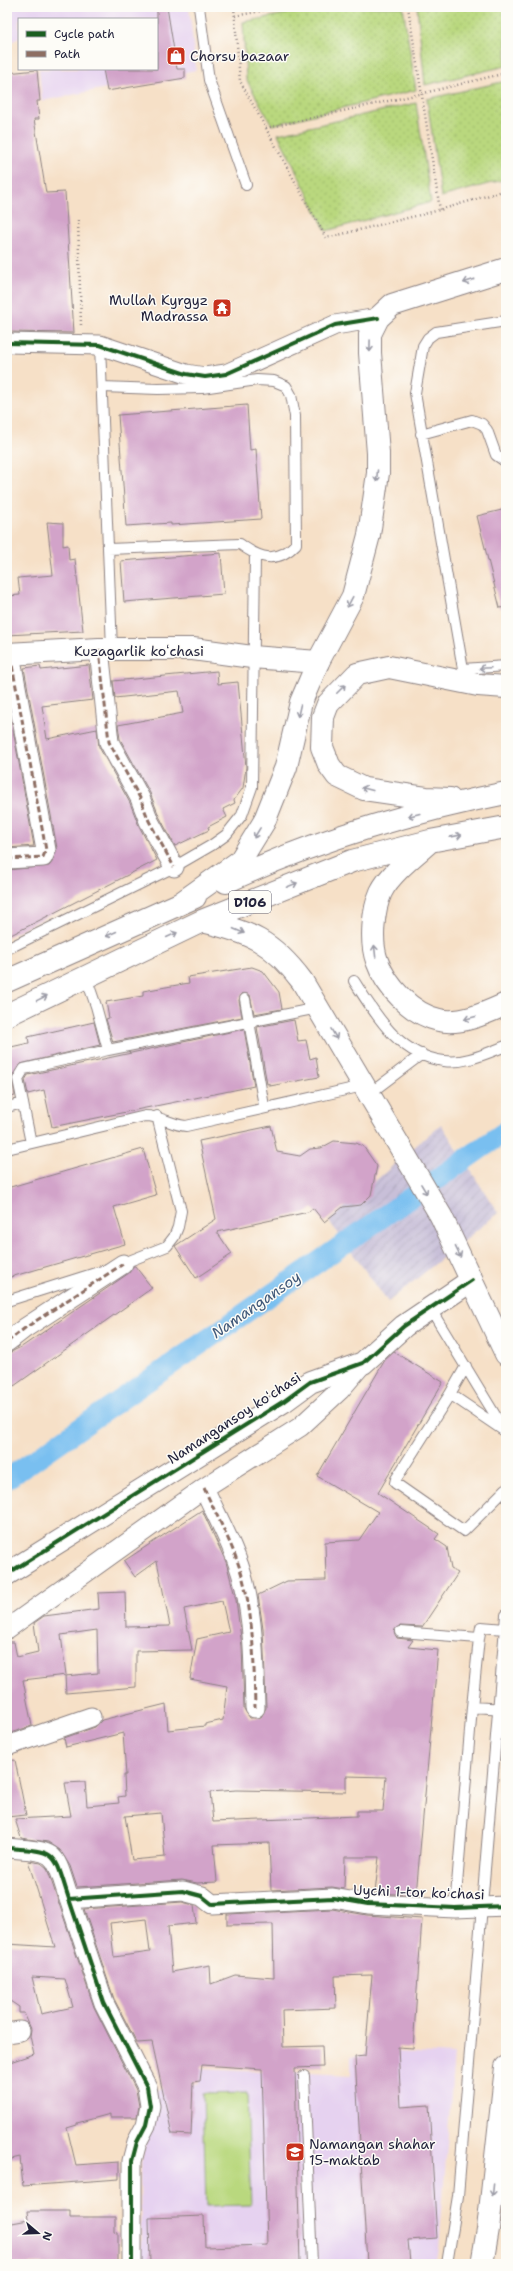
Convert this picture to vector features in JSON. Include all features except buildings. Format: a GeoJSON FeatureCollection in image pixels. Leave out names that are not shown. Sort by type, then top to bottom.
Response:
{"type":"FeatureCollection","features":[{"type":"Feature","properties":{"kind":"main road"},"geometry":{"type":"LineString","coordinates":[[181,903],[240,861],[264,822],[286,767],[301,702],[318,662],[353,596],[369,535],[375,500],[378,453],[370,334],[378,318],[392,305],[506,269]]}},
{"type":"Feature","properties":{"kind":"main road","name":"Kuzagarlik koʻchasi"},"geometry":{"type":"LineString","coordinates":[[9,654],[106,649],[193,649],[252,657],[318,662]]}},
{"type":"Feature","properties":{"kind":"main road"},"geometry":{"type":"LineString","coordinates":[[476,799],[426,798],[364,789],[337,776],[329,765],[322,747],[323,717],[328,704],[357,674],[388,667],[478,685],[506,687]]}},
{"type":"Feature","properties":{"kind":"main road","name":"D106"},"geometry":{"type":"LineString","coordinates":[[7,981],[274,860],[398,819],[506,793]]}},
{"type":"Feature","properties":{"kind":"main road","name":"D106"},"geometry":{"type":"LineString","coordinates":[[7,1015],[202,921],[352,861],[430,841],[506,827]]}},
{"type":"Feature","properties":{"kind":"main road"},"geometry":{"type":"LineString","coordinates":[[430,841],[403,866],[382,891],[372,920],[376,960],[392,988],[418,1013],[440,1020],[467,1019],[506,1004]]}},
{"type":"Feature","properties":{"kind":"main road"},"geometry":{"type":"LineString","coordinates":[[142,920],[152,944]]}},
{"type":"Feature","properties":{"kind":"main road"},"geometry":{"type":"LineString","coordinates":[[202,921],[237,929],[268,945],[286,960],[302,981],[407,1161],[441,1216],[506,1354]]}},
{"type":"Feature","properties":{"kind":"main road","name":"Namangansoy koʻchasi"},"geometry":{"type":"LineString","coordinates":[[7,1574],[284,1401],[310,1382],[363,1363],[404,1326],[472,1280]]}},
{"type":"Feature","properties":{"kind":"main road"},"geometry":{"type":"LineString","coordinates":[[482,2264],[488,2229],[506,2068]]}},
{"type":"Feature","properties":{"kind":"street"},"geometry":{"type":"LineString","coordinates":[[7,343],[91,345],[186,374],[205,377],[226,374],[335,325],[378,318]]}},
{"type":"Feature","properties":{"kind":"street"},"geometry":{"type":"LineString","coordinates":[[106,649],[109,742],[140,798],[149,821],[174,867]]}},
{"type":"Feature","properties":{"kind":"street"},"geometry":{"type":"LineString","coordinates":[[7,860],[43,857],[46,850],[9,654]]}},
{"type":"Feature","properties":{"kind":"street"},"geometry":{"type":"LineString","coordinates":[[7,1342],[25,1328],[123,1264]]}},
{"type":"Feature","properties":{"kind":"street"},"geometry":{"type":"LineString","coordinates":[[7,1629],[204,1488],[300,1427],[340,1390],[363,1363]]}},
{"type":"Feature","properties":{"kind":"street"},"geometry":{"type":"LineString","coordinates":[[204,1488],[239,1567],[244,1583],[253,1651],[255,1708]]}},
{"type":"Feature","properties":{"kind":"street"},"geometry":{"type":"LineString","coordinates":[[7,1746],[91,1717]]}},
{"type":"Feature","properties":{"kind":"street"},"geometry":{"type":"LineString","coordinates":[[7,1848],[44,1851],[55,1858],[104,2003],[140,2072],[148,2094],[150,2106],[146,2125],[137,2142],[132,2161],[132,2264]]}},
{"type":"Feature","properties":{"kind":"street","name":"Uychi 1-tor koʻchasi"},"geometry":{"type":"LineString","coordinates":[[69,1899],[183,1890],[202,1896],[212,1904],[333,1898],[368,1904],[455,1908],[506,1906]]}},
{"type":"Feature","properties":{"kind":"lane"},"geometry":{"type":"LineString","coordinates":[[199,7],[209,80],[246,185]]}},
{"type":"Feature","properties":{"kind":"lane"},"geometry":{"type":"LineString","coordinates":[[478,685],[463,669],[415,393],[423,346],[428,338],[436,332],[506,321]]}},
{"type":"Feature","properties":{"kind":"lane"},"geometry":{"type":"LineString","coordinates":[[91,345],[102,387],[108,550],[106,649]]}},
{"type":"Feature","properties":{"kind":"lane"},"geometry":{"type":"LineString","coordinates":[[102,387],[158,390],[202,388],[257,380],[274,381],[286,386],[291,395],[295,416],[296,544],[290,550],[280,556],[264,558],[255,555],[240,544],[108,550]]}},
{"type":"Feature","properties":{"kind":"lane"},"geometry":{"type":"LineString","coordinates":[[421,434],[472,420],[482,424],[487,430],[496,455],[506,462]]}},
{"type":"Feature","properties":{"kind":"lane"},"geometry":{"type":"LineString","coordinates":[[7,949],[174,867],[226,834],[242,815],[252,787],[252,657],[255,555]]}},
{"type":"Feature","properties":{"kind":"lane"},"geometry":{"type":"LineString","coordinates":[[463,669],[506,666]]}},
{"type":"Feature","properties":{"kind":"lane"},"geometry":{"type":"LineString","coordinates":[[86,977],[96,1006],[108,1050]]}},
{"type":"Feature","properties":{"kind":"lane"},"geometry":{"type":"LineString","coordinates":[[354,981],[381,1024],[402,1043],[422,1054],[445,1061],[473,1058],[506,1046]]}},
{"type":"Feature","properties":{"kind":"lane"},"geometry":{"type":"LineString","coordinates":[[245,999],[264,1106]]}},
{"type":"Feature","properties":{"kind":"lane"},"geometry":{"type":"LineString","coordinates":[[31,1144],[18,1080],[24,1069],[108,1050],[318,1008]]}},
{"type":"Feature","properties":{"kind":"lane"},"geometry":{"type":"LineString","coordinates":[[7,1149],[145,1116],[157,1116],[178,1125],[186,1126],[264,1106],[366,1090],[422,1054]]}},
{"type":"Feature","properties":{"kind":"lane"},"geometry":{"type":"LineString","coordinates":[[7,1107],[23,1104]]}},
{"type":"Feature","properties":{"kind":"lane"},"geometry":{"type":"LineString","coordinates":[[7,1301],[123,1264],[167,1246],[174,1237],[178,1227],[181,1211],[157,1116]]}},
{"type":"Feature","properties":{"kind":"lane"},"geometry":{"type":"LineString","coordinates":[[430,1308],[505,1431]]}},
{"type":"Feature","properties":{"kind":"lane"},"geometry":{"type":"LineString","coordinates":[[466,1366],[396,1479],[395,1483],[464,1531],[506,1489]]}},
{"type":"Feature","properties":{"kind":"lane"},"geometry":{"type":"LineString","coordinates":[[450,1394],[505,1431]]}},
{"type":"Feature","properties":{"kind":"lane"},"geometry":{"type":"LineString","coordinates":[[447,2264],[458,2196],[502,1709],[506,1615]]}},
{"type":"Feature","properties":{"kind":"lane"},"geometry":{"type":"LineString","coordinates":[[455,1908],[479,1638],[481,1627],[505,1629]]}},
{"type":"Feature","properties":{"kind":"lane"},"geometry":{"type":"LineString","coordinates":[[400,1632],[479,1638]]}},
{"type":"Feature","properties":{"kind":"lane"},"geometry":{"type":"LineString","coordinates":[[472,1707],[502,1709]]}},
{"type":"Feature","properties":{"kind":"lane"},"geometry":{"type":"LineString","coordinates":[[304,2076],[312,2264]]}},
{"type":"Feature","properties":{"kind":"path"},"geometry":{"type":"LineString","coordinates":[[234,7],[240,81],[326,238],[440,210],[506,190]]}},
{"type":"Feature","properties":{"kind":"path"},"geometry":{"type":"LineString","coordinates":[[235,16],[281,7]]}},
{"type":"Feature","properties":{"kind":"path"},"geometry":{"type":"LineString","coordinates":[[408,7],[420,94],[440,210]]}},
{"type":"Feature","properties":{"kind":"path"},"geometry":{"type":"LineString","coordinates":[[266,128],[420,94],[506,73]]}},
{"type":"Feature","properties":{"kind":"path"},"geometry":{"type":"LineString","coordinates":[[78,220],[91,345]]}},
{"type":"Feature","properties":{"kind":"shaded area","name":"Chorsu bazaar"},"geometry":{"type":"Polygon","coordinates":[[[7,7],[189,7],[196,70],[42,101],[39,70],[158,70],[158,18],[18,18],[18,38],[7,44],[7,7]]]}},
{"type":"Feature","properties":{"kind":"shaded area"},"geometry":{"type":"Polygon","coordinates":[[[441,1124],[498,1213],[388,1302],[329,1221],[441,1124]]]}},
{"type":"Feature","properties":{"kind":"shaded area","name":"Namangan shahar 15-maktab"},"geometry":{"type":"Polygon","coordinates":[[[398,2052],[454,2055],[439,2248],[436,2264],[141,2264],[140,2169],[156,2089],[200,2083],[201,2068],[351,2075],[351,2056],[398,2052]]]}},
{"type":"Feature","properties":{"kind":"green space"},"geometry":{"type":"Polygon","coordinates":[[[321,7],[403,7],[416,90],[272,125],[246,79],[243,22],[321,7]]]}},
{"type":"Feature","properties":{"kind":"green space"},"geometry":{"type":"Polygon","coordinates":[[[417,7],[506,7],[506,66],[425,85],[417,7]]]}},
{"type":"Feature","properties":{"kind":"green space"},"geometry":{"type":"Polygon","coordinates":[[[506,81],[506,179],[441,197],[427,99],[506,81]]]}},
{"type":"Feature","properties":{"kind":"green space"},"geometry":{"type":"Polygon","coordinates":[[[416,103],[431,202],[326,231],[278,134],[416,103]]]}},
{"type":"Feature","properties":{"kind":"green space"},"geometry":{"type":"Polygon","coordinates":[[[247,2093],[251,2205],[206,2206],[203,2094],[247,2093]]]}},
{"type":"Feature","properties":{"kind":"waterway","name":"Namangansoy"},"geometry":{"type":"LineString","coordinates":[[7,1479],[506,1131]]}},
{"type":"Feature","properties":{"kind":"marked path"},"geometry":{"type":"LineString","coordinates":[[99,649],[109,742],[140,798],[149,821],[174,867]]}},
{"type":"Feature","properties":{"kind":"marked path"},"geometry":{"type":"LineString","coordinates":[[7,859],[43,857],[46,850],[10,654]]}},
{"type":"Feature","properties":{"kind":"marked path"},"geometry":{"type":"LineString","coordinates":[[7,1342],[25,1328],[123,1264]]}},
{"type":"Feature","properties":{"kind":"marked path"},"geometry":{"type":"LineString","coordinates":[[204,1488],[232,1547],[244,1583],[252,1629],[255,1708]]}},
{"type":"Feature","properties":{"kind":"cycle path"},"geometry":{"type":"LineString","coordinates":[[7,343],[100,345],[186,374],[205,377],[226,374],[335,325],[378,318]]}},
{"type":"Feature","properties":{"kind":"cycle path"},"geometry":{"type":"LineString","coordinates":[[7,1574],[284,1401],[310,1382],[363,1363],[404,1326],[472,1280]]}},
{"type":"Feature","properties":{"kind":"cycle path"},"geometry":{"type":"LineString","coordinates":[[7,1848],[36,1851],[45,1853],[52,1857],[60,1871],[69,1899],[183,1891],[202,1896],[212,1904],[333,1898],[368,1904],[455,1908],[506,1906]]}},
{"type":"Feature","properties":{"kind":"cycle path"},"geometry":{"type":"LineString","coordinates":[[69,1899],[104,2003],[147,2087],[150,2106],[146,2125],[137,2142],[132,2161],[132,2264]]}},
{"type":"Feature","properties":{"kind":"place","name":"Chorsu bazaar"},"geometry":{"type":"Point","coordinates":[176,56]}},
{"type":"Feature","properties":{"kind":"place","name":"Mullah Kyrgyz Madrassa"},"geometry":{"type":"Point","coordinates":[222,308]}},
{"type":"Feature","properties":{"kind":"place","name":"Namangan shahar 15-maktab"},"geometry":{"type":"Point","coordinates":[295,2152]}}]}
